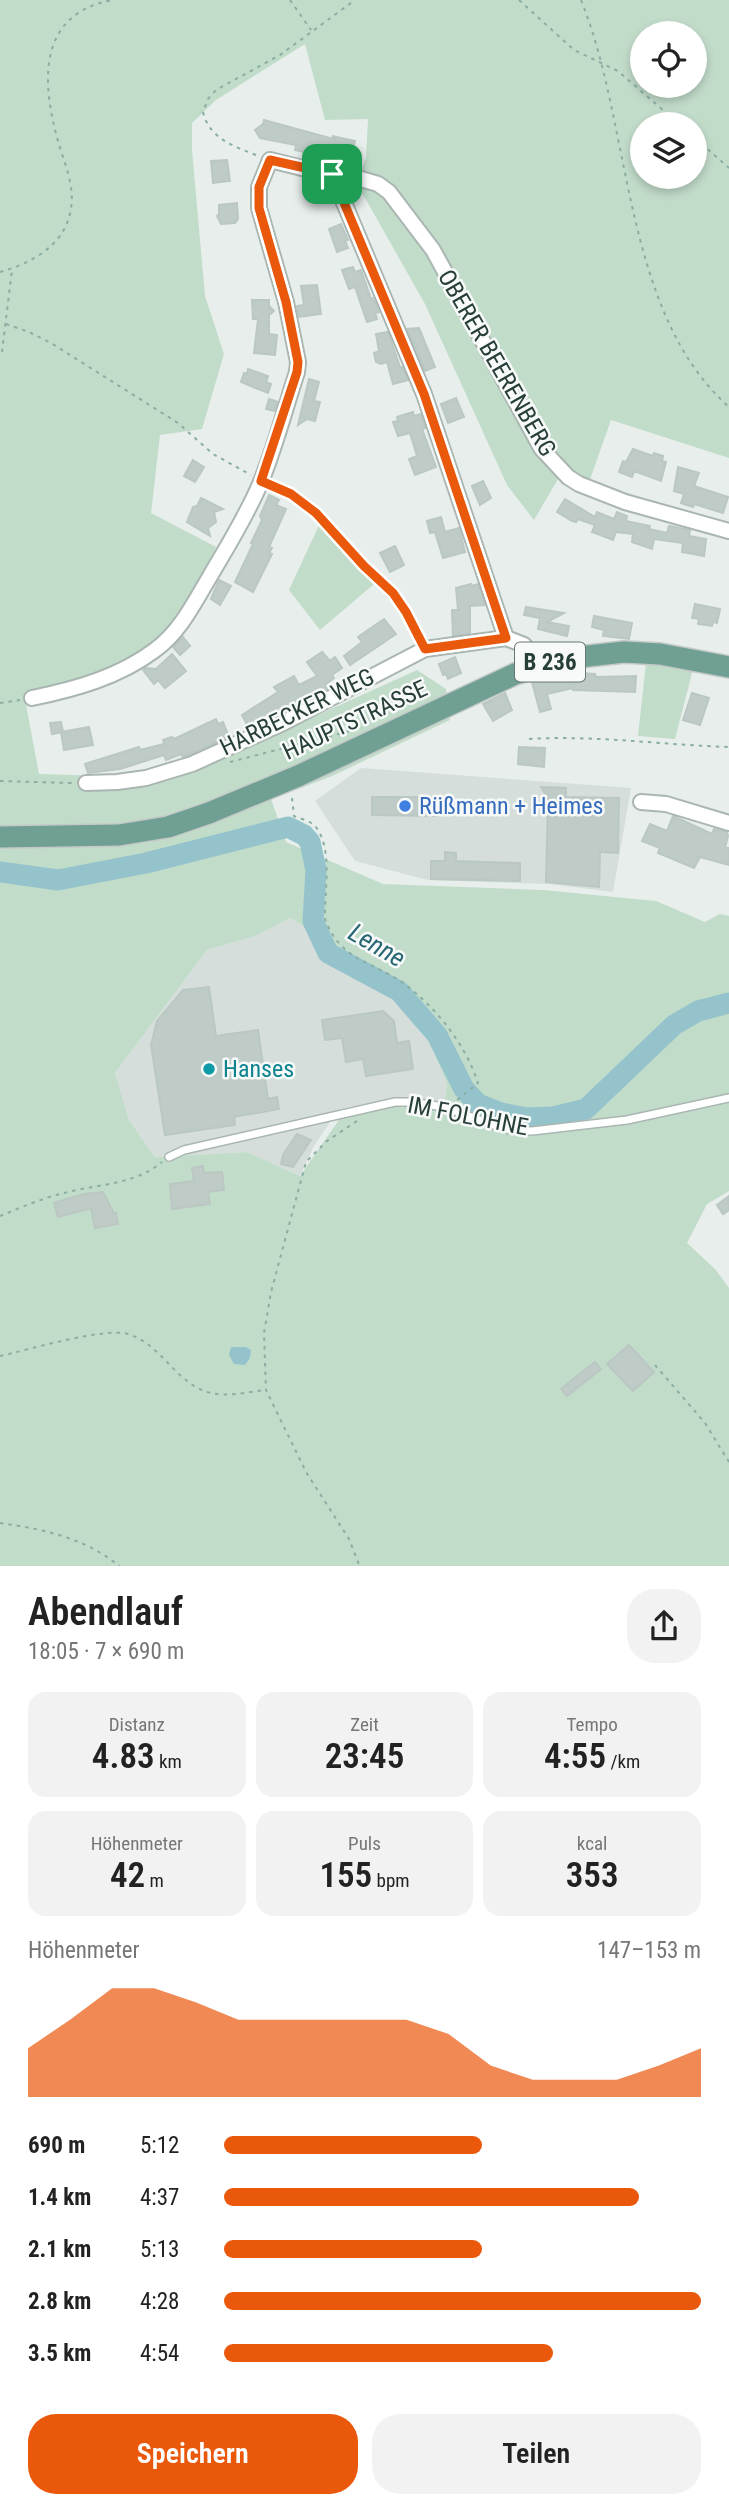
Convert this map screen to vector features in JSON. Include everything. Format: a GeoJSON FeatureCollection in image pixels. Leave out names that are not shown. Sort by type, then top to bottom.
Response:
{"type":"FeatureCollection","features":[{"type":"Feature","properties":{"kind":"main road","name":"HAUPTSTRASSE"},"geometry":{"type":"LineString","coordinates":[[0,837],[118,835],[178,823],[298,776],[536,666],[589,654],[624,652],[660,654],[729,667]]}},
{"type":"Feature","properties":{"kind":"street","name":"OBERER BEERENBERG"},"geometry":{"type":"LineString","coordinates":[[270,160],[369,181],[389,192],[433,250],[541,448],[558,468],[579,484],[602,494],[729,531]]}},
{"type":"Feature","properties":{"kind":"street"},"geometry":{"type":"LineString","coordinates":[[32,698],[78,688],[107,677],[138,662],[166,640],[199,595],[261,481],[298,362],[286,302],[259,208],[259,187],[270,160]]}},
{"type":"Feature","properties":{"kind":"street"},"geometry":{"type":"LineString","coordinates":[[332,174],[424,394],[506,638],[524,645],[536,666]]}},
{"type":"Feature","properties":{"kind":"street","name":"HARBECKER WEG"},"geometry":{"type":"LineString","coordinates":[[86,783],[146,778],[192,764],[283,723],[425,649],[506,638]]}},
{"type":"Feature","properties":{"kind":"street"},"geometry":{"type":"LineString","coordinates":[[641,802],[666,804],[729,823]]}},
{"type":"Feature","properties":{"kind":"lane"},"geometry":{"type":"LineString","coordinates":[[348,549],[400,603],[425,649]]}},
{"type":"Feature","properties":{"kind":"lane","name":"IM FOLOHNE"},"geometry":{"type":"LineString","coordinates":[[169,1157],[184,1150],[382,1105],[411,1101],[444,1107],[510,1130],[532,1131],[627,1120],[729,1098]]}},
{"type":"Feature","properties":{"kind":"path"},"geometry":{"type":"LineString","coordinates":[[0,272],[34,258],[51,247],[62,233],[71,209],[71,187],[57,138],[50,99],[49,62],[54,38],[66,22],[84,9],[112,0]]}},
{"type":"Feature","properties":{"kind":"path"},"geometry":{"type":"LineString","coordinates":[[290,0],[312,31]]}},
{"type":"Feature","properties":{"kind":"path"},"geometry":{"type":"LineString","coordinates":[[270,160],[221,139],[204,118],[205,105],[216,90],[280,55],[355,0]]}},
{"type":"Feature","properties":{"kind":"path"},"geometry":{"type":"LineString","coordinates":[[519,0],[574,50],[626,77],[665,112]]}},
{"type":"Feature","properties":{"kind":"path"},"geometry":{"type":"LineString","coordinates":[[581,0],[593,30],[628,190],[662,305],[691,363],[729,407]]}},
{"type":"Feature","properties":{"kind":"path"},"geometry":{"type":"LineString","coordinates":[[707,149],[729,168]]}},
{"type":"Feature","properties":{"kind":"path"},"geometry":{"type":"LineString","coordinates":[[2,352],[12,268]]}},
{"type":"Feature","properties":{"kind":"path"},"geometry":{"type":"LineString","coordinates":[[6,324],[51,343],[177,423],[213,454],[311,507],[348,549]]}},
{"type":"Feature","properties":{"kind":"path"},"geometry":{"type":"LineString","coordinates":[[0,703],[32,698]]}},
{"type":"Feature","properties":{"kind":"path"},"geometry":{"type":"LineString","coordinates":[[231,762],[358,729]]}},
{"type":"Feature","properties":{"kind":"path"},"geometry":{"type":"LineString","coordinates":[[529,739],[587,737],[682,746],[729,747]]}},
{"type":"Feature","properties":{"kind":"path"},"geometry":{"type":"LineString","coordinates":[[0,781],[86,783]]}},
{"type":"Feature","properties":{"kind":"path"},"geometry":{"type":"LineString","coordinates":[[296,793],[291,801],[293,814],[313,823],[325,846],[325,919],[333,938],[349,954],[402,983],[436,1014],[469,1058],[478,1085],[453,1103]]}},
{"type":"Feature","properties":{"kind":"path"},"geometry":{"type":"LineString","coordinates":[[360,1566],[349,1539],[306,1472],[266,1390],[264,1333],[271,1292],[306,1162],[315,1150],[382,1105]]}},
{"type":"Feature","properties":{"kind":"path"},"geometry":{"type":"LineString","coordinates":[[0,1216],[67,1192],[132,1179],[151,1171],[169,1157]]}},
{"type":"Feature","properties":{"kind":"path"},"geometry":{"type":"LineString","coordinates":[[0,1356],[94,1335],[125,1333],[147,1344],[180,1375],[202,1390],[221,1394],[266,1390]]}},
{"type":"Feature","properties":{"kind":"path"},"geometry":{"type":"LineString","coordinates":[[655,1365],[705,1423],[729,1462]]}},
{"type":"Feature","properties":{"kind":"path"},"geometry":{"type":"LineString","coordinates":[[0,1523],[72,1539],[103,1553],[120,1566]]}},
{"type":"Feature","properties":{"kind":"shaded area"},"geometry":{"type":"Polygon","coordinates":[[[361,768],[631,788],[613,892],[549,884],[428,880],[355,861],[315,801],[361,768]]]}},
{"type":"Feature","properties":{"kind":"shaded area"},"geometry":{"type":"Polygon","coordinates":[[[290,918],[407,989],[447,1084],[444,1107],[397,1097],[339,1109],[314,1146],[300,1176],[247,1152],[155,1157],[129,1120],[115,1073],[207,950],[255,936],[290,918]]]}},
{"type":"Feature","properties":{"kind":"green space"},"geometry":{"type":"Polygon","coordinates":[[[0,0],[729,0],[729,458],[611,420],[588,485],[561,474],[534,520],[507,485],[425,304],[356,182],[366,158],[368,119],[325,120],[305,44],[216,100],[192,123],[205,296],[224,354],[202,429],[160,435],[151,513],[216,547],[195,594],[157,647],[76,685],[24,694],[39,774],[107,776],[172,771],[318,715],[417,670],[446,689],[450,720],[330,777],[271,799],[286,842],[383,884],[543,890],[656,901],[705,922],[720,914],[729,916],[729,1191],[707,1204],[687,1243],[715,1269],[729,1288],[729,1566],[0,1566],[0,0]],[[290,918],[255,936],[207,950],[115,1073],[129,1120],[155,1157],[247,1152],[300,1176],[343,1114],[399,1104],[472,1113],[444,1107],[447,1084],[407,989],[290,918]]]}},
{"type":"Feature","properties":{"kind":"green space"},"geometry":{"type":"Polygon","coordinates":[[[320,523],[374,584],[320,630],[289,590],[320,523]]]}},
{"type":"Feature","properties":{"kind":"green space"},"geometry":{"type":"Polygon","coordinates":[[[646,663],[693,669],[675,739],[638,736],[646,663]]]}},
{"type":"Feature","properties":{"kind":"water"},"geometry":{"type":"Polygon","coordinates":[[[231,1347],[246,1347],[251,1350],[245,1365],[234,1364],[229,1355],[231,1347]]]}},
{"type":"Feature","properties":{"kind":"building"},"geometry":{"type":"Polygon","coordinates":[[[264,120],[337,140],[332,136],[355,141],[351,156],[310,148],[309,153],[295,150],[296,145],[260,138],[255,130],[264,120]]]}},
{"type":"Feature","properties":{"kind":"building"},"geometry":{"type":"Polygon","coordinates":[[[227,160],[230,181],[213,183],[211,161],[227,160]]]}},
{"type":"Feature","properties":{"kind":"building"},"geometry":{"type":"Polygon","coordinates":[[[237,203],[238,219],[235,223],[221,224],[217,216],[219,205],[237,203]]]}},
{"type":"Feature","properties":{"kind":"building"},"geometry":{"type":"Polygon","coordinates":[[[341,224],[348,240],[345,241],[348,248],[337,252],[329,229],[341,224]]]}},
{"type":"Feature","properties":{"kind":"building"},"geometry":{"type":"Polygon","coordinates":[[[353,267],[355,272],[361,270],[371,299],[373,298],[379,312],[375,313],[377,319],[367,322],[355,287],[349,289],[342,270],[353,267]]]}},
{"type":"Feature","properties":{"kind":"building"},"geometry":{"type":"Polygon","coordinates":[[[317,285],[321,314],[299,317],[297,306],[304,305],[301,286],[317,285]]]}},
{"type":"Feature","properties":{"kind":"building"},"geometry":{"type":"Polygon","coordinates":[[[252,300],[269,300],[269,306],[274,311],[269,315],[269,334],[277,335],[275,355],[254,353],[258,319],[253,319],[252,300]]]}},
{"type":"Feature","properties":{"kind":"building"},"geometry":{"type":"Polygon","coordinates":[[[419,328],[435,367],[425,371],[407,329],[419,328]]]}},
{"type":"Feature","properties":{"kind":"building"},"geometry":{"type":"Polygon","coordinates":[[[388,332],[400,367],[408,380],[393,384],[387,362],[376,362],[374,353],[379,351],[376,334],[388,332]]]}},
{"type":"Feature","properties":{"kind":"building"},"geometry":{"type":"Polygon","coordinates":[[[248,369],[268,376],[266,382],[271,384],[268,393],[241,382],[248,369]]]}},
{"type":"Feature","properties":{"kind":"building"},"geometry":{"type":"Polygon","coordinates":[[[309,379],[319,382],[314,401],[320,402],[315,421],[307,419],[298,425],[309,379]]]}},
{"type":"Feature","properties":{"kind":"building"},"geometry":{"type":"Polygon","coordinates":[[[456,398],[464,417],[448,423],[441,404],[456,398]]]}},
{"type":"Feature","properties":{"kind":"building"},"geometry":{"type":"Polygon","coordinates":[[[269,399],[278,402],[275,411],[266,409],[269,399]]]}},
{"type":"Feature","properties":{"kind":"building"},"geometry":{"type":"Polygon","coordinates":[[[413,412],[414,416],[421,414],[425,428],[422,429],[436,467],[415,475],[409,459],[417,456],[410,433],[398,436],[393,422],[398,421],[397,417],[413,412]]]}},
{"type":"Feature","properties":{"kind":"building"},"geometry":{"type":"Polygon","coordinates":[[[633,449],[653,456],[654,453],[663,456],[662,461],[666,462],[661,481],[637,472],[634,472],[632,477],[619,472],[623,461],[626,462],[633,449]]]}},
{"type":"Feature","properties":{"kind":"building"},"geometry":{"type":"Polygon","coordinates":[[[193,460],[204,467],[195,482],[184,476],[193,460]]]}},
{"type":"Feature","properties":{"kind":"building"},"geometry":{"type":"Polygon","coordinates":[[[678,467],[699,473],[694,486],[728,497],[723,513],[681,503],[684,494],[674,491],[678,467]]]}},
{"type":"Feature","properties":{"kind":"building"},"geometry":{"type":"Polygon","coordinates":[[[483,481],[491,498],[480,505],[472,486],[483,481]]]}},
{"type":"Feature","properties":{"kind":"building"},"geometry":{"type":"Polygon","coordinates":[[[269,495],[279,500],[276,505],[286,509],[269,547],[272,548],[269,553],[272,554],[253,592],[235,582],[253,544],[251,543],[262,520],[260,516],[269,495]]]}},
{"type":"Feature","properties":{"kind":"building"},"geometry":{"type":"Polygon","coordinates":[[[201,498],[223,509],[214,512],[216,522],[208,528],[210,536],[187,522],[193,507],[197,506],[201,498]]]}},
{"type":"Feature","properties":{"kind":"building"},"geometry":{"type":"Polygon","coordinates":[[[565,499],[595,517],[597,512],[614,519],[617,512],[627,516],[626,521],[650,526],[649,529],[667,533],[669,526],[690,530],[689,536],[706,539],[704,556],[682,552],[683,543],[654,539],[652,549],[632,542],[633,534],[616,532],[613,540],[592,532],[595,525],[578,519],[576,522],[572,521],[557,512],[565,499]]]}},
{"type":"Feature","properties":{"kind":"building"},"geometry":{"type":"Polygon","coordinates":[[[441,517],[445,532],[459,528],[465,552],[443,558],[435,532],[430,533],[427,521],[441,517]]]}},
{"type":"Feature","properties":{"kind":"building"},"geometry":{"type":"Polygon","coordinates":[[[395,546],[404,565],[390,572],[380,553],[395,546]]]}},
{"type":"Feature","properties":{"kind":"building"},"geometry":{"type":"Polygon","coordinates":[[[219,580],[231,586],[220,605],[211,599],[219,580]]]}},
{"type":"Feature","properties":{"kind":"building"},"geometry":{"type":"Polygon","coordinates":[[[478,584],[485,605],[470,606],[470,633],[453,636],[452,610],[458,610],[456,588],[478,584]]]}},
{"type":"Feature","properties":{"kind":"building"},"geometry":{"type":"Polygon","coordinates":[[[695,604],[720,609],[717,623],[713,622],[712,626],[698,624],[699,619],[692,618],[695,604]]]}},
{"type":"Feature","properties":{"kind":"building"},"geometry":{"type":"Polygon","coordinates":[[[526,607],[564,613],[547,622],[569,626],[567,636],[538,629],[540,618],[524,615],[526,607]]]}},
{"type":"Feature","properties":{"kind":"building"},"geometry":{"type":"Polygon","coordinates":[[[594,616],[632,623],[629,639],[603,636],[604,630],[592,627],[594,616]]]}},
{"type":"Feature","properties":{"kind":"building"},"geometry":{"type":"Polygon","coordinates":[[[384,619],[396,634],[350,665],[344,656],[362,642],[358,637],[384,619]]]}},
{"type":"Feature","properties":{"kind":"building"},"geometry":{"type":"Polygon","coordinates":[[[183,637],[190,646],[180,655],[173,647],[183,637]]]}},
{"type":"Feature","properties":{"kind":"building"},"geometry":{"type":"Polygon","coordinates":[[[322,652],[330,661],[335,657],[342,668],[332,675],[334,678],[325,685],[328,689],[249,728],[242,715],[278,692],[274,687],[294,676],[299,685],[317,676],[307,662],[322,652]]]}},
{"type":"Feature","properties":{"kind":"building"},"geometry":{"type":"Polygon","coordinates":[[[172,654],[186,671],[165,688],[158,680],[154,684],[143,670],[156,669],[172,654]]]}},
{"type":"Feature","properties":{"kind":"building"},"geometry":{"type":"Polygon","coordinates":[[[455,657],[461,673],[448,679],[446,674],[443,675],[439,664],[455,657]]]}},
{"type":"Feature","properties":{"kind":"building"},"geometry":{"type":"Polygon","coordinates":[[[580,673],[595,674],[596,677],[636,676],[635,692],[573,688],[547,694],[551,709],[540,712],[532,682],[551,676],[552,680],[580,673]]]}},
{"type":"Feature","properties":{"kind":"building"},"geometry":{"type":"Polygon","coordinates":[[[505,693],[512,710],[493,721],[483,704],[505,693]]]}},
{"type":"Feature","properties":{"kind":"building"},"geometry":{"type":"Polygon","coordinates":[[[692,693],[709,698],[700,725],[683,720],[692,693]]]}},
{"type":"Feature","properties":{"kind":"building"},"geometry":{"type":"Polygon","coordinates":[[[216,719],[218,724],[223,722],[229,737],[183,757],[181,754],[166,760],[164,755],[120,769],[88,773],[85,764],[139,747],[140,750],[164,744],[163,740],[172,737],[174,739],[216,719]]]}},
{"type":"Feature","properties":{"kind":"building"},"geometry":{"type":"Polygon","coordinates":[[[61,722],[63,732],[52,734],[50,723],[61,722]]]}},
{"type":"Feature","properties":{"kind":"building"},"geometry":{"type":"Polygon","coordinates":[[[89,727],[93,745],[64,750],[61,732],[89,727]]]}},
{"type":"Feature","properties":{"kind":"building"},"geometry":{"type":"Polygon","coordinates":[[[519,747],[545,748],[544,767],[518,764],[519,747]]]}},
{"type":"Feature","properties":{"kind":"building"},"geometry":{"type":"Polygon","coordinates":[[[541,787],[566,788],[566,797],[619,798],[618,853],[600,852],[599,887],[546,882],[548,798],[541,787]]]}},
{"type":"Feature","properties":{"kind":"building","name":"Rüßmann + Heimes"},"geometry":{"type":"Polygon","coordinates":[[[372,797],[437,797],[438,816],[372,815],[372,797]]]}},
{"type":"Feature","properties":{"kind":"building"},"geometry":{"type":"Polygon","coordinates":[[[673,816],[712,834],[714,829],[727,832],[725,848],[729,848],[729,865],[700,857],[694,868],[658,853],[660,848],[642,841],[650,824],[667,831],[673,816]]]}},
{"type":"Feature","properties":{"kind":"building"},"geometry":{"type":"Polygon","coordinates":[[[445,852],[456,853],[456,861],[520,863],[520,881],[431,879],[431,861],[445,861],[445,852]]]}},
{"type":"Feature","properties":{"kind":"building","name":"Hanses"},"geometry":{"type":"Polygon","coordinates":[[[209,987],[216,1036],[258,1030],[268,1099],[277,1097],[279,1109],[234,1117],[235,1125],[165,1135],[151,1045],[157,1021],[183,990],[209,987]]]}},
{"type":"Feature","properties":{"kind":"building"},"geometry":{"type":"Polygon","coordinates":[[[383,1011],[394,1021],[397,1043],[409,1041],[413,1069],[366,1076],[363,1059],[346,1062],[342,1038],[325,1040],[322,1020],[383,1011]]]}},
{"type":"Feature","properties":{"kind":"building"},"geometry":{"type":"Polygon","coordinates":[[[297,1134],[311,1140],[293,1167],[281,1164],[283,1155],[297,1134]]]}},
{"type":"Feature","properties":{"kind":"building"},"geometry":{"type":"Polygon","coordinates":[[[203,1166],[204,1173],[222,1172],[224,1190],[208,1192],[210,1204],[172,1209],[170,1184],[194,1181],[192,1168],[203,1166]]]}},
{"type":"Feature","properties":{"kind":"building"},"geometry":{"type":"Polygon","coordinates":[[[103,1192],[114,1214],[116,1213],[118,1224],[95,1228],[91,1208],[58,1217],[54,1203],[84,1194],[103,1192]]]}},
{"type":"Feature","properties":{"kind":"building"},"geometry":{"type":"Polygon","coordinates":[[[729,1196],[729,1210],[723,1214],[717,1205],[729,1196]]]}},
{"type":"Feature","properties":{"kind":"building"},"geometry":{"type":"Polygon","coordinates":[[[629,1345],[654,1372],[633,1391],[607,1364],[629,1345]]]}},
{"type":"Feature","properties":{"kind":"building"},"geometry":{"type":"Polygon","coordinates":[[[595,1362],[601,1369],[567,1396],[561,1389],[595,1362]]]}},
{"type":"Feature","properties":{"kind":"waterway","name":"Lenne"},"geometry":{"type":"LineString","coordinates":[[0,872],[58,880],[146,863],[288,827],[304,835],[310,842],[316,870],[313,921],[328,953],[399,991],[437,1035],[464,1089],[478,1104],[501,1113],[527,1118],[553,1117],[586,1109],[674,1025],[698,1011],[729,1003]]}},
{"type":"Feature","properties":{"kind":"place","name":"Rüßmann + Heimes"},"geometry":{"type":"Point","coordinates":[405,806]}},
{"type":"Feature","properties":{"kind":"place","name":"Hanses"},"geometry":{"type":"Point","coordinates":[209,1069]}},
{"type":"Feature","properties":{"kind":"route"},"geometry":{"type":"LineString","coordinates":[[270,160],[332,174],[424,394],[506,638],[425,649],[393,593],[340,541],[311,507],[291,494],[261,481],[298,362],[286,302],[260,218],[259,187],[270,160]]}}]}
